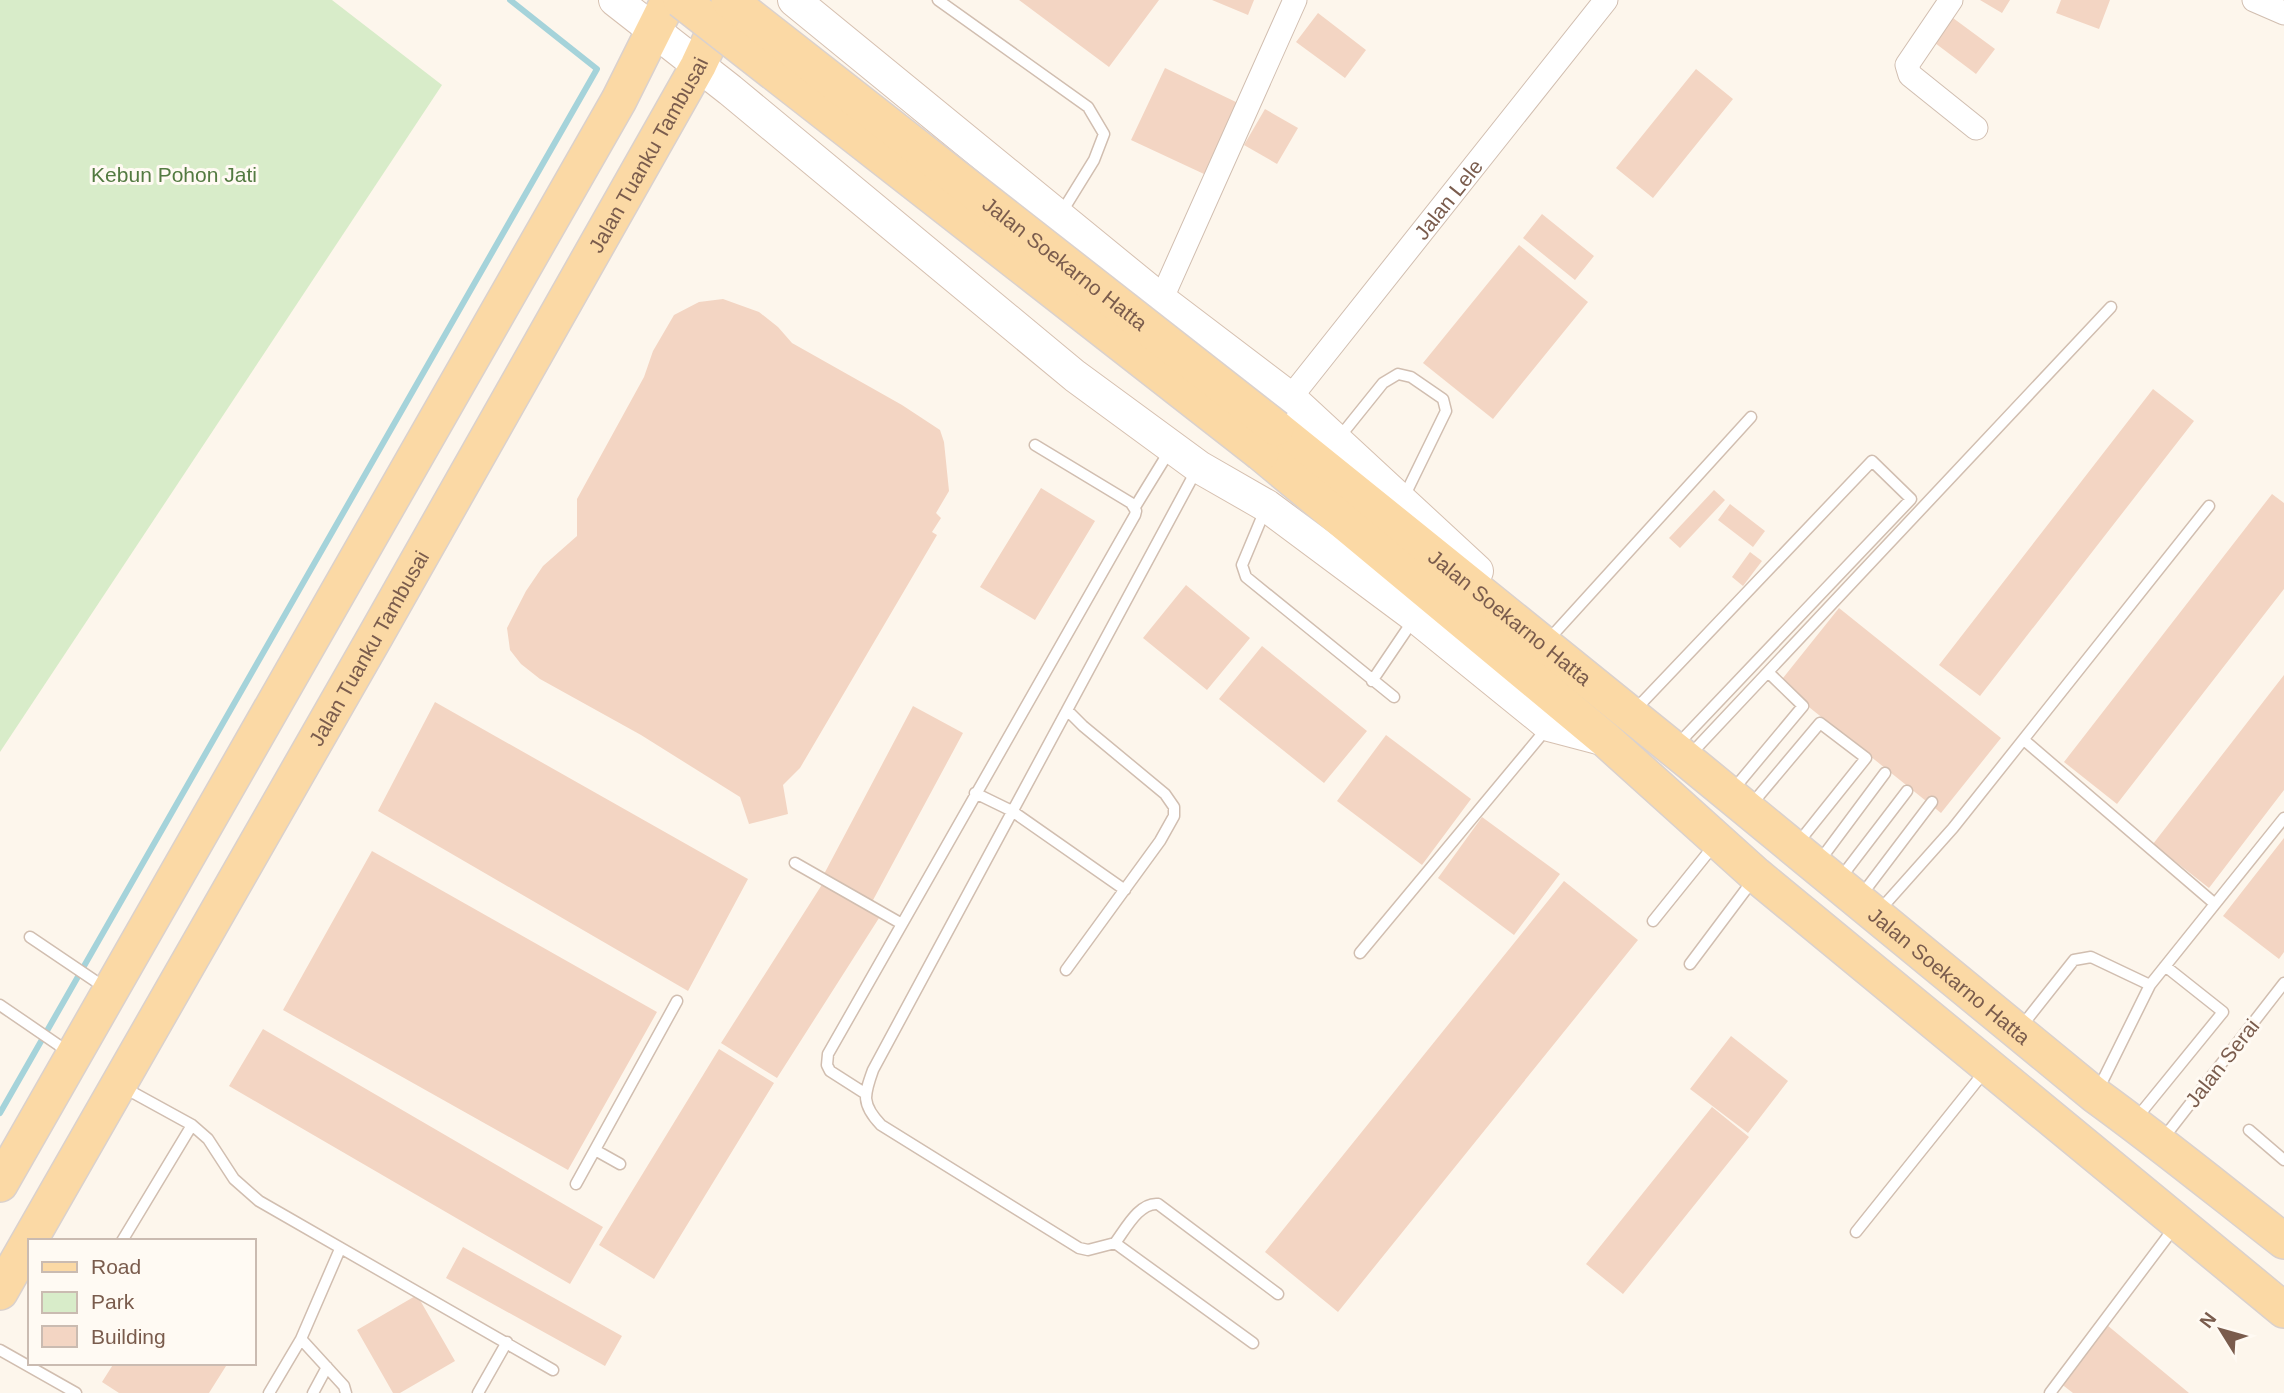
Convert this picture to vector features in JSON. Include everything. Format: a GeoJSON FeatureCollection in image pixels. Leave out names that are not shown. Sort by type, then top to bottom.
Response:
{"type":"FeatureCollection","features":[{"type":"Feature","properties":{"kind":"main road"},"geometry":{"type":"LineString","coordinates":[[0,1184],[619,100],[669,0]]}},
{"type":"Feature","properties":{"kind":"main road","name":"Jalan Soekarno Hatta"},"geometry":{"type":"LineString","coordinates":[[681,0],[1275,426],[1606,740],[1717,841],[2284,1310]]}},
{"type":"Feature","properties":{"kind":"main road"},"geometry":{"type":"LineString","coordinates":[[654,32],[699,0]]}},
{"type":"Feature","properties":{"kind":"main road"},"geometry":{"type":"LineString","coordinates":[[698,66],[699,0]]}},
{"type":"Feature","properties":{"kind":"main road","name":"Jalan Soekarno Hatta"},"geometry":{"type":"LineString","coordinates":[[729,0],[1275,426],[1836,881],[2017,1032],[2284,1241]]}},
{"type":"Feature","properties":{"kind":"main road","name":"Jalan Tuanku Tambusai"},"geometry":{"type":"LineString","coordinates":[[30,1239],[698,66],[729,0]]}},
{"type":"Feature","properties":{"kind":"main road","name":"Jalan Tuanku Tambusai"},"geometry":{"type":"LineString","coordinates":[[0,1292],[28,1243]]}},
{"type":"Feature","properties":{"kind":"street","name":"Jalan Soekarno Hatta"},"geometry":{"type":"LineString","coordinates":[[615,0],[1075,376],[1199,467],[1267,506],[1416,617],[1549,725],[1606,740]]}},
{"type":"Feature","properties":{"kind":"street"},"geometry":{"type":"LineString","coordinates":[[793,0],[1161,300],[1275,426],[1336,441],[1661,739]]}},
{"type":"Feature","properties":{"kind":"street"},"geometry":{"type":"LineString","coordinates":[[1161,300],[1295,0]]}},
{"type":"Feature","properties":{"kind":"street","name":"Jalan Lele"},"geometry":{"type":"LineString","coordinates":[[1275,426],[1606,0]]}},
{"type":"Feature","properties":{"kind":"street"},"geometry":{"type":"LineString","coordinates":[[1951,0],[1907,65],[1910,75],[1976,128]]}},
{"type":"Feature","properties":{"kind":"street"},"geometry":{"type":"LineString","coordinates":[[2254,0],[2284,13]]}},
{"type":"Feature","properties":{"kind":"lane"},"geometry":{"type":"LineString","coordinates":[[938,0],[1088,107],[1104,134],[1094,160],[1059,216]]}},
{"type":"Feature","properties":{"kind":"lane"},"geometry":{"type":"LineString","coordinates":[[1661,739],[1769,673],[2110,307]]}},
{"type":"Feature","properties":{"kind":"lane"},"geometry":{"type":"LineString","coordinates":[[1336,441],[1383,383],[1398,374],[1411,377],[1443,399],[1446,411],[1402,502]]}},
{"type":"Feature","properties":{"kind":"lane"},"geometry":{"type":"LineString","coordinates":[[1550,638],[1751,417]]}},
{"type":"Feature","properties":{"kind":"lane"},"geometry":{"type":"LineString","coordinates":[[1035,445],[1135,507]]}},
{"type":"Feature","properties":{"kind":"lane"},"geometry":{"type":"LineString","coordinates":[[866,1094],[830,1071],[826,1060],[1135,515],[1135,507],[1172,447]]}},
{"type":"Feature","properties":{"kind":"lane"},"geometry":{"type":"LineString","coordinates":[[1872,461],[1911,499],[1661,739],[1872,461]]}},
{"type":"Feature","properties":{"kind":"lane"},"geometry":{"type":"LineString","coordinates":[[1199,467],[873,1070],[866,1094],[866,1105],[881,1125],[1079,1248],[1088,1250],[1115,1243],[1142,1208],[1150,1203],[1158,1204],[1278,1294]]}},
{"type":"Feature","properties":{"kind":"lane"},"geometry":{"type":"LineString","coordinates":[[1267,506],[1243,561],[1242,570],[1246,577],[1394,697]]}},
{"type":"Feature","properties":{"kind":"lane"},"geometry":{"type":"LineString","coordinates":[[1836,881],[1953,828],[2209,506]]}},
{"type":"Feature","properties":{"kind":"lane"},"geometry":{"type":"LineString","coordinates":[[1372,681],[1416,617]]}},
{"type":"Feature","properties":{"kind":"lane"},"geometry":{"type":"LineString","coordinates":[[1738,802],[1803,706],[1769,673]]}},
{"type":"Feature","properties":{"kind":"lane"},"geometry":{"type":"LineString","coordinates":[[1066,970],[1125,890],[1174,816],[1174,807],[1165,794],[1067,710]]}},
{"type":"Feature","properties":{"kind":"lane"},"geometry":{"type":"LineString","coordinates":[[1738,802],[1820,723],[1842,738],[1866,758],[1836,881]]}},
{"type":"Feature","properties":{"kind":"lane"},"geometry":{"type":"LineString","coordinates":[[1360,953],[1549,725]]}},
{"type":"Feature","properties":{"kind":"lane"},"geometry":{"type":"LineString","coordinates":[[2024,740],[2215,904]]}},
{"type":"Feature","properties":{"kind":"lane"},"geometry":{"type":"LineString","coordinates":[[1836,881],[1885,773]]}},
{"type":"Feature","properties":{"kind":"lane"},"geometry":{"type":"LineString","coordinates":[[1836,881],[1907,791]]}},
{"type":"Feature","properties":{"kind":"lane"},"geometry":{"type":"LineString","coordinates":[[975,793],[1012,811],[1125,890]]}},
{"type":"Feature","properties":{"kind":"lane"},"geometry":{"type":"LineString","coordinates":[[1836,881],[1932,802]]}},
{"type":"Feature","properties":{"kind":"lane"},"geometry":{"type":"LineString","coordinates":[[2095,1095],[2150,985],[2284,818]]}},
{"type":"Feature","properties":{"kind":"lane"},"geometry":{"type":"LineString","coordinates":[[1653,921],[1717,841]]}},
{"type":"Feature","properties":{"kind":"lane"},"geometry":{"type":"LineString","coordinates":[[795,863],[901,924]]}},
{"type":"Feature","properties":{"kind":"lane"},"geometry":{"type":"LineString","coordinates":[[1690,964],[1756,875]]}},
{"type":"Feature","properties":{"kind":"lane"},"geometry":{"type":"LineString","coordinates":[[30,937],[110,990]]}},
{"type":"Feature","properties":{"kind":"lane"},"geometry":{"type":"LineString","coordinates":[[2017,1032],[2074,961],[2082,958],[2091,957],[2150,985]]}},
{"type":"Feature","properties":{"kind":"lane"},"geometry":{"type":"LineString","coordinates":[[2147,1132],[2223,1012],[2165,966]]}},
{"type":"Feature","properties":{"kind":"lane","name":"Jalan Serai"},"geometry":{"type":"LineString","coordinates":[[2147,1132],[2284,983]]}},
{"type":"Feature","properties":{"kind":"lane"},"geometry":{"type":"LineString","coordinates":[[576,1184],[677,1001]]}},
{"type":"Feature","properties":{"kind":"lane"},"geometry":{"type":"LineString","coordinates":[[0,1005],[73,1054]]}},
{"type":"Feature","properties":{"kind":"lane"},"geometry":{"type":"LineString","coordinates":[[1856,1232],[1989,1066]]}},
{"type":"Feature","properties":{"kind":"lane"},"geometry":{"type":"LineString","coordinates":[[118,1084],[192,1125],[208,1139],[234,1179],[259,1201],[553,1370]]}},
{"type":"Feature","properties":{"kind":"lane"},"geometry":{"type":"LineString","coordinates":[[122,1239],[192,1125]]}},
{"type":"Feature","properties":{"kind":"lane"},"geometry":{"type":"LineString","coordinates":[[2249,1129],[2284,1160]]}},
{"type":"Feature","properties":{"kind":"lane"},"geometry":{"type":"LineString","coordinates":[[595,1150],[621,1164]]}},
{"type":"Feature","properties":{"kind":"lane"},"geometry":{"type":"LineString","coordinates":[[2050,1393],[2178,1223]]}},
{"type":"Feature","properties":{"kind":"lane"},"geometry":{"type":"LineString","coordinates":[[1115,1243],[1253,1342]]}},
{"type":"Feature","properties":{"kind":"lane"},"geometry":{"type":"LineString","coordinates":[[269,1393],[301,1339],[340,1249]]}},
{"type":"Feature","properties":{"kind":"lane"},"geometry":{"type":"LineString","coordinates":[[301,1339],[344,1386],[346,1393]]}},
{"type":"Feature","properties":{"kind":"lane"},"geometry":{"type":"LineString","coordinates":[[478,1393],[507,1342]]}},
{"type":"Feature","properties":{"kind":"lane"},"geometry":{"type":"LineString","coordinates":[[0,1350],[28,1362]]}},
{"type":"Feature","properties":{"kind":"lane"},"geometry":{"type":"LineString","coordinates":[[41,1367],[76,1393]]}},
{"type":"Feature","properties":{"kind":"lane"},"geometry":{"type":"LineString","coordinates":[[313,1393],[327,1367]]}},
{"type":"Feature","properties":{"kind":"green space","name":"Kebun Pohon Jati"},"geometry":{"type":"Polygon","coordinates":[[[0,0],[332,0],[442,85],[0,752],[0,0]]]}},
{"type":"Feature","properties":{"kind":"building"},"geometry":{"type":"Polygon","coordinates":[[[1019,0],[1159,0],[1109,67],[1019,0]]]}},
{"type":"Feature","properties":{"kind":"building"},"geometry":{"type":"Polygon","coordinates":[[[1212,0],[1254,0],[1248,15],[1212,0]]]}},
{"type":"Feature","properties":{"kind":"building"},"geometry":{"type":"Polygon","coordinates":[[[1980,0],[2010,0],[2002,13],[1980,0]]]}},
{"type":"Feature","properties":{"kind":"building"},"geometry":{"type":"Polygon","coordinates":[[[2061,0],[2110,0],[2099,29],[2056,13],[2061,0]]]}},
{"type":"Feature","properties":{"kind":"building"},"geometry":{"type":"Polygon","coordinates":[[[1318,13],[1366,50],[1345,78],[1296,42],[1318,13]]]}},
{"type":"Feature","properties":{"kind":"building"},"geometry":{"type":"Polygon","coordinates":[[[1953,18],[1995,49],[1976,74],[1935,43],[1953,18]]]}},
{"type":"Feature","properties":{"kind":"building"},"geometry":{"type":"Polygon","coordinates":[[[1165,68],[1238,103],[1204,174],[1131,140],[1165,68]]]}},
{"type":"Feature","properties":{"kind":"building"},"geometry":{"type":"Polygon","coordinates":[[[1696,69],[1733,99],[1653,198],[1616,168],[1696,69]]]}},
{"type":"Feature","properties":{"kind":"building"},"geometry":{"type":"Polygon","coordinates":[[[1265,109],[1298,128],[1277,164],[1244,145],[1265,109]]]}},
{"type":"Feature","properties":{"kind":"building"},"geometry":{"type":"Polygon","coordinates":[[[1542,214],[1594,256],[1575,280],[1523,238],[1542,214]]]}},
{"type":"Feature","properties":{"kind":"building"},"geometry":{"type":"Polygon","coordinates":[[[1519,245],[1588,302],[1493,419],[1423,363],[1519,245]]]}},
{"type":"Feature","properties":{"kind":"building"},"geometry":{"type":"Polygon","coordinates":[[[723,299],[759,312],[792,343],[902,405],[940,430],[944,442],[949,491],[936,513],[941,518],[932,532],[937,535],[800,768],[783,785],[788,814],[749,824],[740,797],[641,735],[540,679],[521,664],[510,650],[507,628],[526,591],[543,566],[577,536],[577,499],[644,377],[653,351],[674,315],[699,302],[723,299]]]}},
{"type":"Feature","properties":{"kind":"building"},"geometry":{"type":"Polygon","coordinates":[[[2153,389],[2194,421],[1980,696],[1939,665],[2153,389]]]}},
{"type":"Feature","properties":{"kind":"building"},"geometry":{"type":"Polygon","coordinates":[[[1041,488],[1095,521],[1035,620],[980,587],[1041,488]]]}},
{"type":"Feature","properties":{"kind":"building"},"geometry":{"type":"Polygon","coordinates":[[[1714,490],[1725,500],[1680,548],[1669,538],[1714,490]]]}},
{"type":"Feature","properties":{"kind":"building"},"geometry":{"type":"Polygon","coordinates":[[[2272,494],[2284,503],[2284,589],[2117,804],[2064,762],[2272,494]]]}},
{"type":"Feature","properties":{"kind":"building"},"geometry":{"type":"Polygon","coordinates":[[[1730,504],[1765,531],[1753,547],[1718,520],[1730,504]]]}},
{"type":"Feature","properties":{"kind":"building"},"geometry":{"type":"Polygon","coordinates":[[[1750,552],[1762,561],[1743,586],[1732,577],[1750,552]]]}},
{"type":"Feature","properties":{"kind":"building"},"geometry":{"type":"Polygon","coordinates":[[[1186,585],[1250,638],[1207,690],[1143,638],[1186,585]]]}},
{"type":"Feature","properties":{"kind":"building"},"geometry":{"type":"Polygon","coordinates":[[[1839,608],[2001,738],[1941,813],[1779,683],[1839,608]]]}},
{"type":"Feature","properties":{"kind":"building"},"geometry":{"type":"Polygon","coordinates":[[[1262,646],[1367,731],[1324,783],[1219,699],[1262,646]]]}},
{"type":"Feature","properties":{"kind":"building"},"geometry":{"type":"Polygon","coordinates":[[[2284,675],[2284,790],[2209,888],[2153,844],[2284,675]]]}},
{"type":"Feature","properties":{"kind":"building"},"geometry":{"type":"Polygon","coordinates":[[[435,702],[748,879],[688,991],[378,811],[435,702]]]}},
{"type":"Feature","properties":{"kind":"building"},"geometry":{"type":"Polygon","coordinates":[[[913,706],[963,733],[872,902],[823,876],[913,706]]]}},
{"type":"Feature","properties":{"kind":"building"},"geometry":{"type":"Polygon","coordinates":[[[1386,735],[1471,799],[1422,865],[1337,801],[1386,735]]]}},
{"type":"Feature","properties":{"kind":"building"},"geometry":{"type":"Polygon","coordinates":[[[1482,817],[1560,874],[1514,935],[1438,878],[1482,817]]]}},
{"type":"Feature","properties":{"kind":"building"},"geometry":{"type":"Polygon","coordinates":[[[2284,838],[2284,952],[2279,959],[2223,916],[2284,838]]]}},
{"type":"Feature","properties":{"kind":"building"},"geometry":{"type":"Polygon","coordinates":[[[372,851],[657,1012],[568,1170],[283,1010],[372,851]]]}},
{"type":"Feature","properties":{"kind":"building"},"geometry":{"type":"Polygon","coordinates":[[[1564,881],[1638,940],[1338,1312],[1265,1252],[1564,881]]]}},
{"type":"Feature","properties":{"kind":"building"},"geometry":{"type":"Polygon","coordinates":[[[823,883],[879,918],[777,1078],[721,1043],[823,883]]]}},
{"type":"Feature","properties":{"kind":"building"},"geometry":{"type":"Polygon","coordinates":[[[263,1029],[603,1227],[570,1284],[229,1086],[263,1029]]]}},
{"type":"Feature","properties":{"kind":"building"},"geometry":{"type":"Polygon","coordinates":[[[1731,1036],[1788,1081],[1748,1133],[1690,1089],[1731,1036]]]}},
{"type":"Feature","properties":{"kind":"building"},"geometry":{"type":"Polygon","coordinates":[[[719,1049],[774,1083],[654,1279],[599,1245],[719,1049]]]}},
{"type":"Feature","properties":{"kind":"building"},"geometry":{"type":"Polygon","coordinates":[[[1712,1107],[1749,1137],[1623,1294],[1586,1264],[1712,1107]]]}},
{"type":"Feature","properties":{"kind":"building"},"geometry":{"type":"Polygon","coordinates":[[[463,1247],[622,1336],[605,1366],[446,1278],[463,1247]]]}},
{"type":"Feature","properties":{"kind":"building"},"geometry":{"type":"Polygon","coordinates":[[[417,1295],[455,1361],[400,1393],[393,1393],[357,1330],[417,1295]]]}},
{"type":"Feature","properties":{"kind":"building"},"geometry":{"type":"Polygon","coordinates":[[[2107,1325],[2189,1393],[2073,1393],[2060,1383],[2107,1325]]]}},
{"type":"Feature","properties":{"kind":"building"},"geometry":{"type":"Polygon","coordinates":[[[113,1365],[226,1366],[209,1393],[119,1393],[102,1382],[113,1365]]]}},
{"type":"Feature","properties":{"kind":"waterway"},"geometry":{"type":"LineString","coordinates":[[0,1113],[597,69],[510,0]]}}]}
